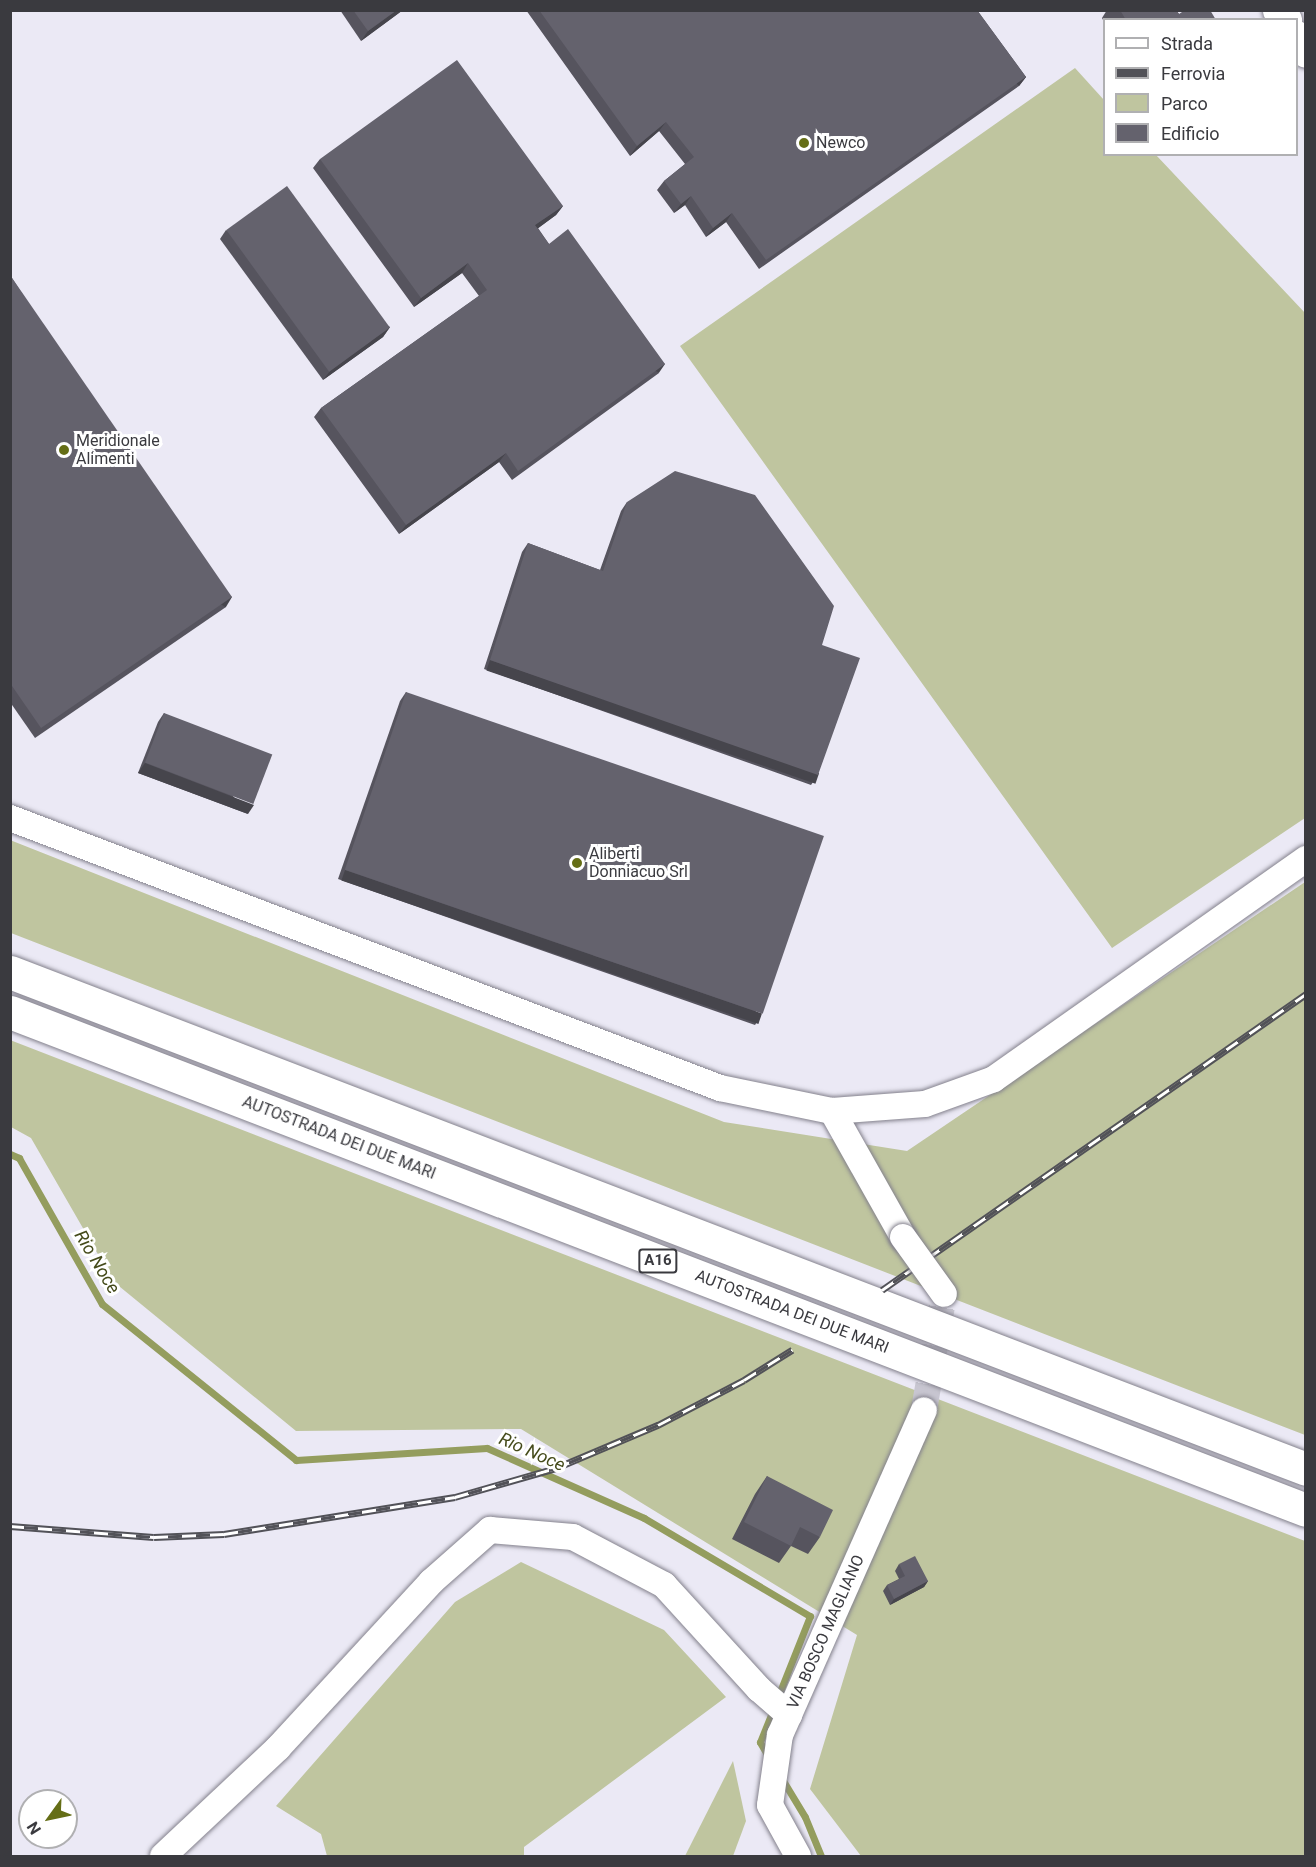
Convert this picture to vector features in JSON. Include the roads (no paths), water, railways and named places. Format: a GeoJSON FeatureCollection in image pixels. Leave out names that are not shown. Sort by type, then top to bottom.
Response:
{"type":"FeatureCollection","features":[{"type":"Feature","properties":{"kind":"main road","name":"A16"},"geometry":{"type":"LineString","coordinates":[[10,972],[1305,1469]]}},
{"type":"Feature","properties":{"kind":"main road","name":"AUTOSTRADA DEI DUE MARI"},"geometry":{"type":"LineString","coordinates":[[10,1012],[1305,1510]]}},
{"type":"Feature","properties":{"kind":"street"},"geometry":{"type":"LineString","coordinates":[[10,818],[720,1088],[832,1111],[925,1104],[994,1079],[1305,859]]}},
{"type":"Feature","properties":{"kind":"street"},"geometry":{"type":"LineString","coordinates":[[832,1111],[903,1237],[944,1294]]}},
{"type":"Feature","properties":{"kind":"street","name":"VIA BOSCO MAGLIANO"},"geometry":{"type":"LineString","coordinates":[[798,1857],[771,1805],[780,1735],[924,1410]]}},
{"type":"Feature","properties":{"kind":"street"},"geometry":{"type":"LineString","coordinates":[[163,1857],[278,1748],[431,1582],[490,1530],[573,1537],[664,1585],[759,1689],[789,1715]]}},
{"type":"Feature","properties":{"kind":"waterway","name":"Rio Noce"},"geometry":{"type":"LineString","coordinates":[[10,1154],[19,1158],[102,1304],[296,1460],[487,1448],[644,1518],[810,1616],[777,1699]]}},
{"type":"Feature","properties":{"kind":"waterway","name":"Rio Noce"},"geometry":{"type":"LineString","coordinates":[[768,1756],[760,1742],[773,1709]]}},
{"type":"Feature","properties":{"kind":"waterway","name":"Rio Noce"},"geometry":{"type":"LineString","coordinates":[[782,1779],[805,1817],[821,1856]]}},
{"type":"Feature","properties":{"kind":"tunnel"},"geometry":{"type":"LineString","coordinates":[[924,1410],[944,1294]]}},
{"type":"Feature","properties":{"kind":"railway"},"geometry":{"type":"LineString","coordinates":[[882,1290],[1306,994]]}},
{"type":"Feature","properties":{"kind":"railway"},"geometry":{"type":"LineString","coordinates":[[10,1526],[154,1537],[224,1534],[455,1497],[556,1468],[658,1425],[744,1380],[792,1350]]}},
{"type":"Feature","properties":{"kind":"place","name":"Newco"},"geometry":{"type":"Point","coordinates":[804,143]}},
{"type":"Feature","properties":{"kind":"place","name":"Meridionale Alimenti"},"geometry":{"type":"Point","coordinates":[64,450]}},
{"type":"Feature","properties":{"kind":"place","name":"Aliberti Donniacuo Srl"},"geometry":{"type":"Point","coordinates":[577,863]}}]}
